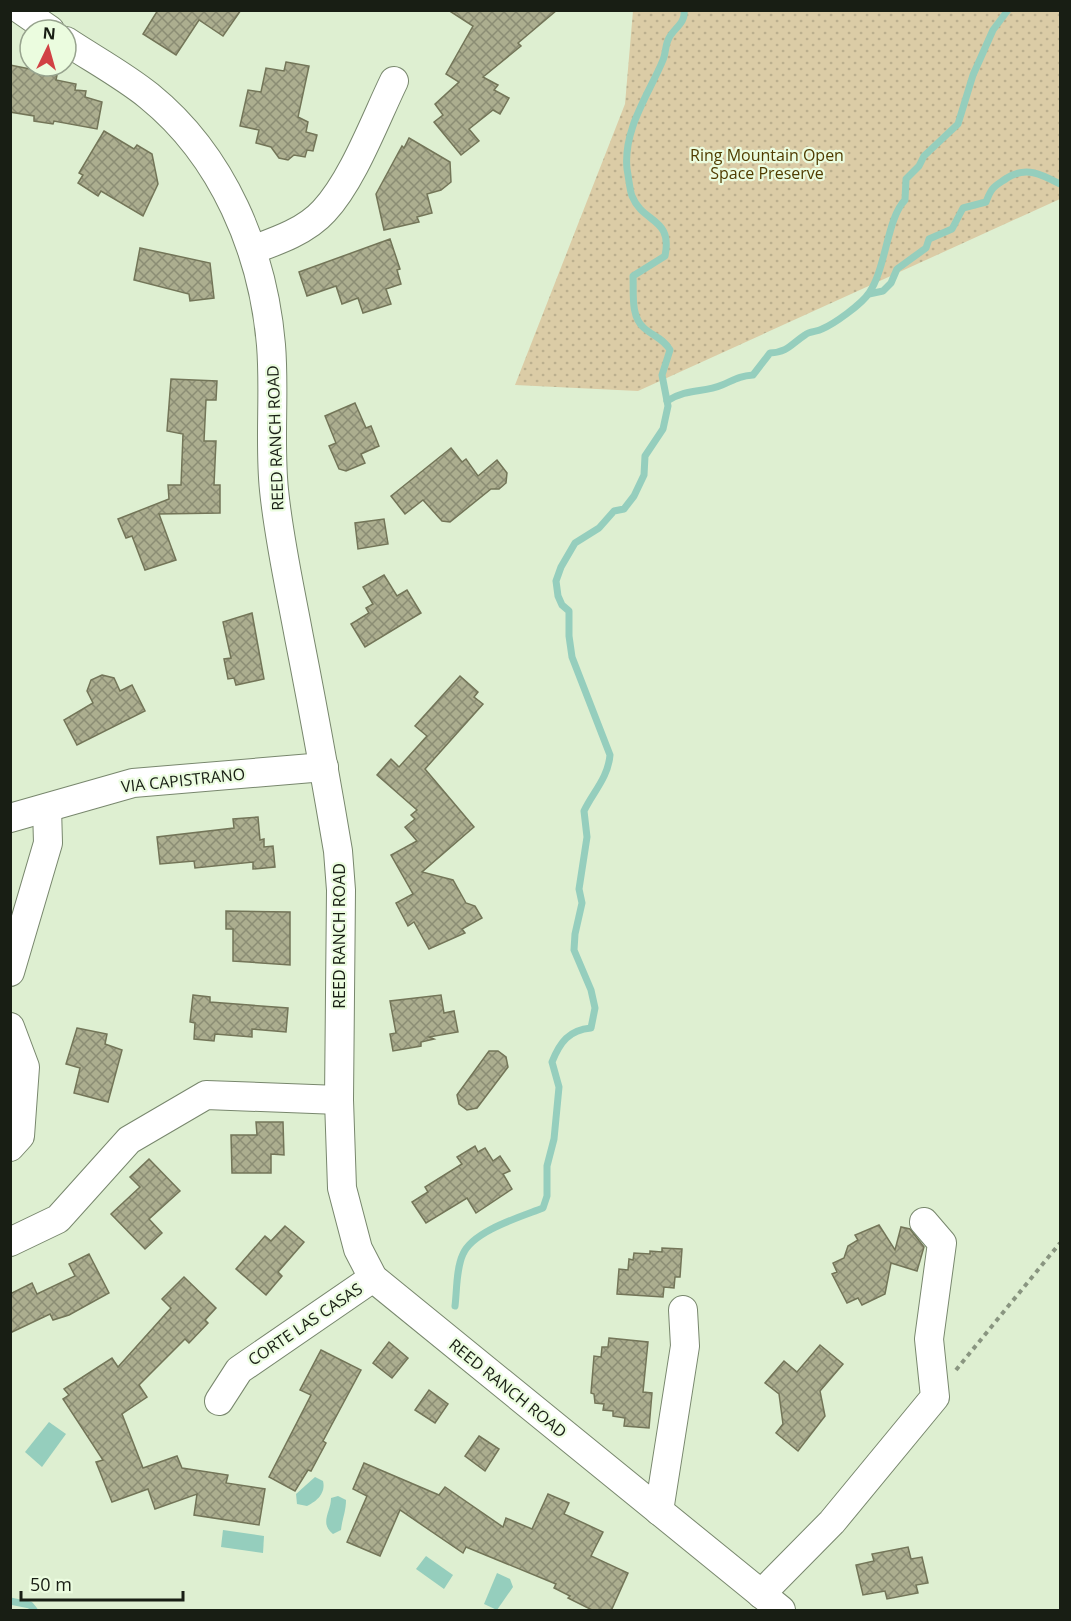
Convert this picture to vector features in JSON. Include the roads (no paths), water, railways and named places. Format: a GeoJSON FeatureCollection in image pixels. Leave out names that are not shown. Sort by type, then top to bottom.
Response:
{"type":"FeatureCollection","features":[{"type":"Feature","properties":{"kind":"street","name":"REED RANCH ROAD"},"geometry":{"type":"LineString","coordinates":[[78,48],[148,95],[173,118],[219,176],[236,209],[252,250],[267,305],[274,488],[282,547],[338,851],[341,890],[339,1100],[342,1188],[358,1249],[373,1278],[771,1602]]}},
{"type":"Feature","properties":{"kind":"street"},"geometry":{"type":"LineString","coordinates":[[252,250],[287,237],[323,212],[341,190],[394,81]]}},
{"type":"Feature","properties":{"kind":"street","name":"VIA CAPISTRANO"},"geometry":{"type":"LineString","coordinates":[[10,818],[133,783],[324,767]]}},
{"type":"Feature","properties":{"kind":"street"},"geometry":{"type":"LineString","coordinates":[[10,972],[48,843],[47,808]]}},
{"type":"Feature","properties":{"kind":"street"},"geometry":{"type":"LineString","coordinates":[[10,1027],[25,1067],[20,1136],[10,1148]]}},
{"type":"Feature","properties":{"kind":"street"},"geometry":{"type":"LineString","coordinates":[[10,1242],[58,1219],[129,1140],[206,1095],[339,1100]]}},
{"type":"Feature","properties":{"kind":"street"},"geometry":{"type":"LineString","coordinates":[[771,1602],[832,1522],[935,1397],[929,1339],[942,1243],[924,1222]]}},
{"type":"Feature","properties":{"kind":"street","name":"CORTE LAS CASAS"},"geometry":{"type":"LineString","coordinates":[[219,1401],[239,1370],[373,1278]]}},
{"type":"Feature","properties":{"kind":"street"},"geometry":{"type":"LineString","coordinates":[[659,1511],[685,1346],[683,1310]]}},
{"type":"Feature","properties":{"kind":"water"},"geometry":{"type":"Polygon","coordinates":[[[49,1422],[66,1434],[42,1467],[25,1452],[49,1422]]]}},
{"type":"Feature","properties":{"kind":"water"},"geometry":{"type":"Polygon","coordinates":[[[315,1477],[323,1481],[320,1496],[307,1506],[297,1504],[296,1494],[315,1477]]]}},
{"type":"Feature","properties":{"kind":"water"},"geometry":{"type":"Polygon","coordinates":[[[338,1496],[346,1500],[345,1508],[341,1530],[333,1534],[326,1521],[331,1498],[338,1496]]]}},
{"type":"Feature","properties":{"kind":"water"},"geometry":{"type":"Polygon","coordinates":[[[223,1530],[264,1536],[263,1553],[221,1547],[223,1530]]]}},
{"type":"Feature","properties":{"kind":"water"},"geometry":{"type":"Polygon","coordinates":[[[426,1556],[453,1575],[444,1589],[416,1569],[426,1556]]]}},
{"type":"Feature","properties":{"kind":"water"},"geometry":{"type":"Polygon","coordinates":[[[497,1573],[510,1579],[513,1587],[497,1610],[484,1604],[497,1573]]]}},
{"type":"Feature","properties":{"kind":"waterway"},"geometry":{"type":"LineString","coordinates":[[455,1306],[459,1266],[468,1246],[476,1238],[498,1226],[543,1208],[547,1196],[547,1166],[554,1139],[559,1087],[552,1062],[566,1038],[577,1031],[591,1028],[595,1008],[591,990],[574,950],[582,903],[579,889],[587,837],[584,811],[603,778],[610,755],[572,657],[569,611],[562,605],[558,596],[556,581],[575,543],[599,528],[614,511],[624,509],[634,496],[644,475],[645,456],[663,429],[668,406],[662,375],[670,350],[662,340],[640,323],[634,304],[633,276],[665,256],[665,234],[661,227],[643,212],[632,196],[627,154],[638,112],[663,60],[671,34],[683,18],[684,10]]}},
{"type":"Feature","properties":{"kind":"waterway"},"geometry":{"type":"LineString","coordinates":[[667,401],[682,394],[753,375],[770,353],[785,349],[807,334],[827,326],[865,298],[875,283],[894,219],[905,200],[906,179],[919,166],[924,156],[958,124],[973,75],[993,30],[1008,10]]}},
{"type":"Feature","properties":{"kind":"waterway"},"geometry":{"type":"LineString","coordinates":[[869,294],[883,291],[891,283],[897,269],[926,248],[929,239],[952,229],[963,208],[986,202],[994,187],[1007,178],[1014,174],[1027,172],[1060,184]]}},
{"type":"Feature","properties":{"kind":"waterway"},"geometry":{"type":"LineString","coordinates":[[10,1601],[30,1605],[34,1610]]}},
{"type":"Feature","properties":{"kind":"park label","name":"Ring Mountain Open Space Preserve"},"geometry":{"type":"Point","coordinates":[767,164]}}]}
